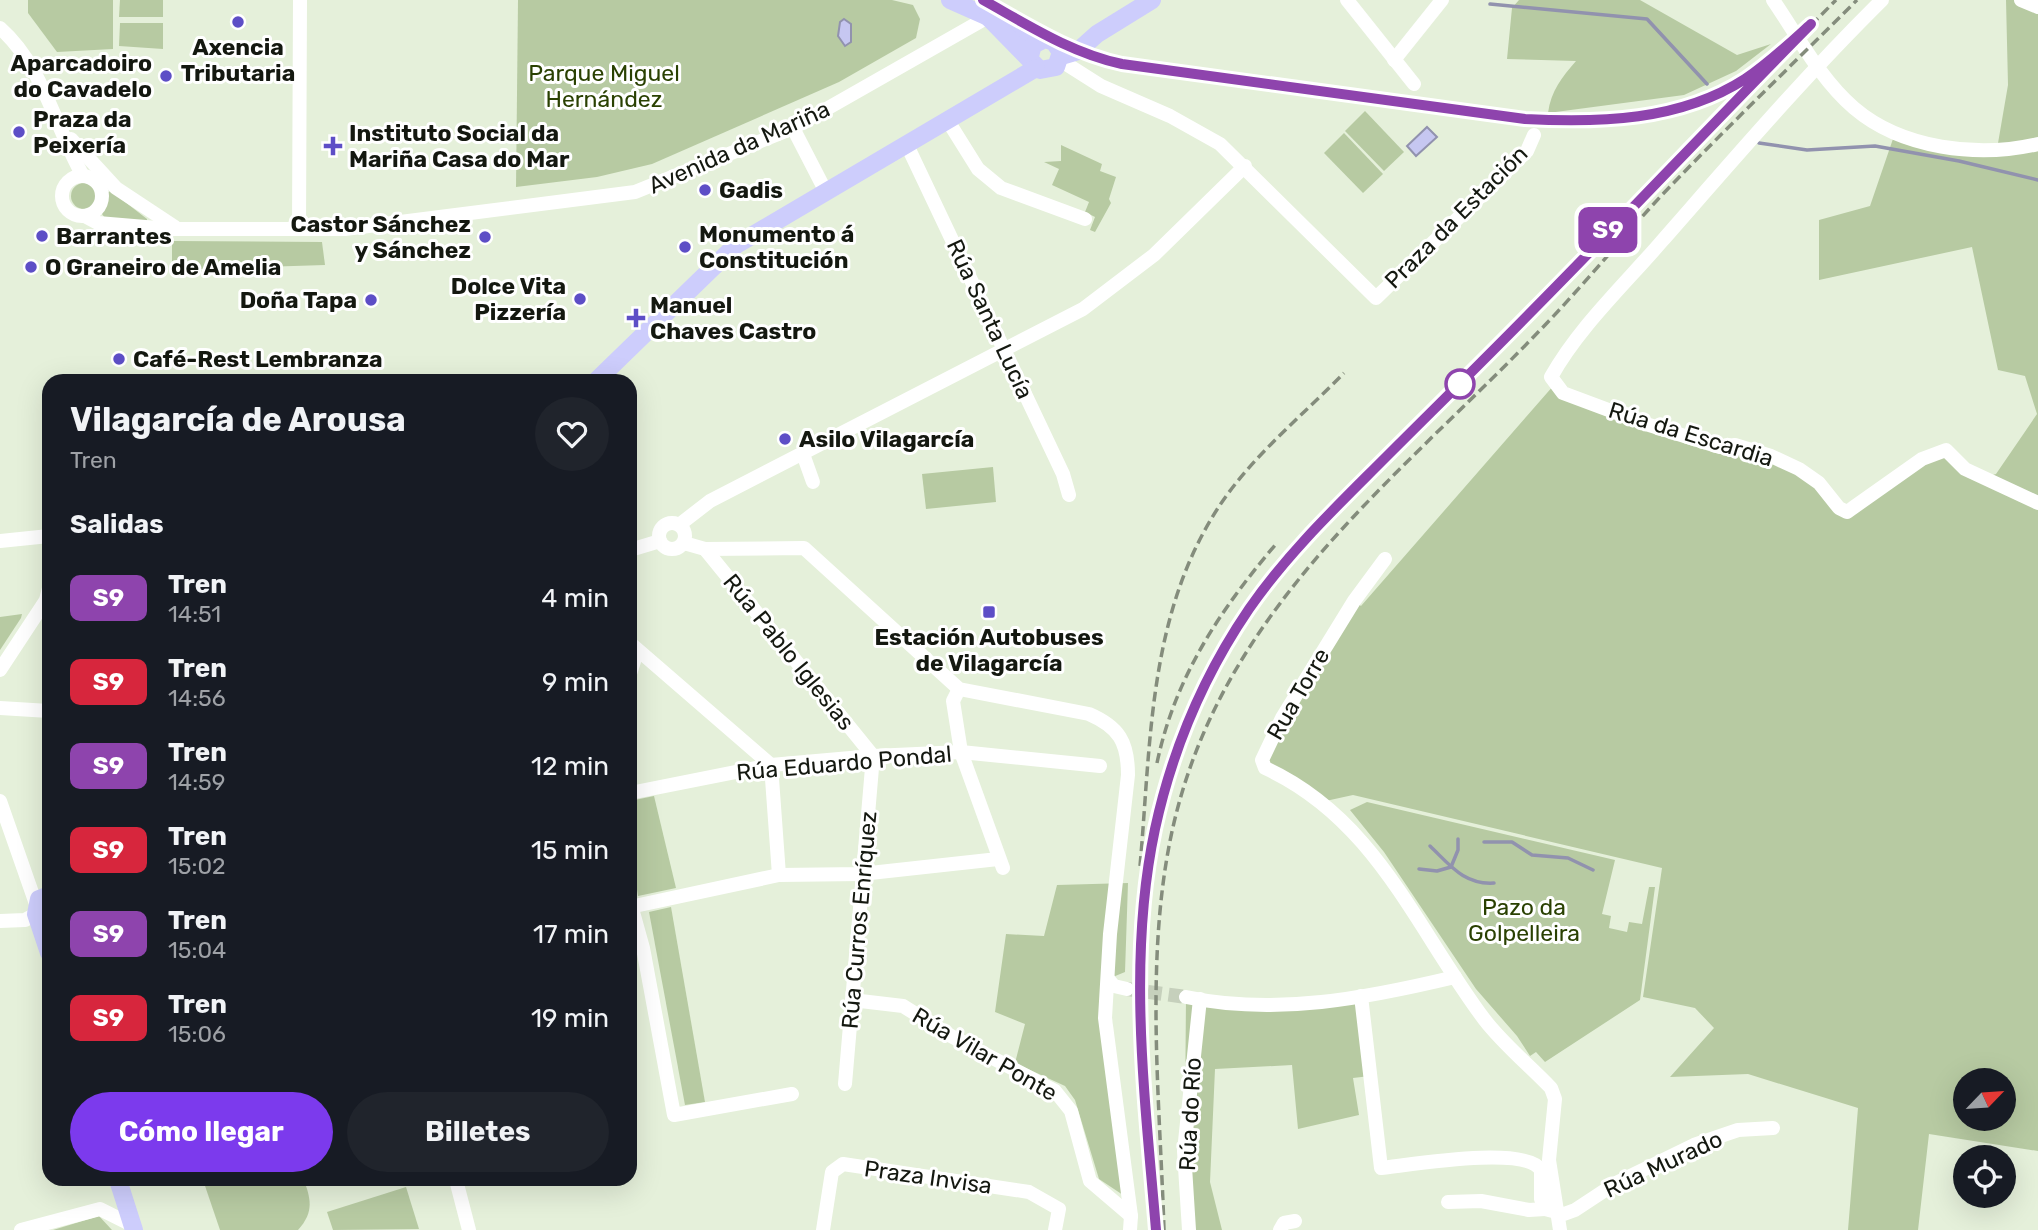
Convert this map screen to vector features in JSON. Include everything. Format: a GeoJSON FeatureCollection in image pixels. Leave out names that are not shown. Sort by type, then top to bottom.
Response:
{"type":"FeatureCollection","features":[{"type":"Feature","properties":{"kind":"main road"},"geometry":{"type":"LineString","coordinates":[[950,0],[988,17],[1048,57]]}},
{"type":"Feature","properties":{"kind":"main road"},"geometry":{"type":"LineString","coordinates":[[603,374],[724,255],[750,236],[948,121],[1048,57],[1078,51],[1097,34],[1152,0]]}},
{"type":"Feature","properties":{"kind":"main road"},"geometry":{"type":"LineString","coordinates":[[120,1186],[133,1227]]}},
{"type":"Feature","properties":{"kind":"street"},"geometry":{"type":"LineString","coordinates":[[299,229],[300,0]]}},
{"type":"Feature","properties":{"kind":"street"},"geometry":{"type":"LineString","coordinates":[[1347,0],[1414,85]]}},
{"type":"Feature","properties":{"kind":"street"},"geometry":{"type":"LineString","coordinates":[[1394,60],[1442,0]]}},
{"type":"Feature","properties":{"kind":"street"},"geometry":{"type":"LineString","coordinates":[[1773,0],[1830,81],[1852,107],[1874,123],[1920,142],[1985,150],[2038,144]]}},
{"type":"Feature","properties":{"kind":"street","name":"Rúa da Escardia"},"geometry":{"type":"LineString","coordinates":[[1882,0],[1809,73],[1561,359],[1551,377],[1563,393],[1646,424],[1720,447],[1735,445],[1771,456],[1799,469],[1819,483],[1839,508],[1847,512],[1922,459],[1946,450],[1953,454],[1956,462],[1974,474],[2038,503]]}},
{"type":"Feature","properties":{"kind":"street"},"geometry":{"type":"LineString","coordinates":[[2021,0],[2038,7]]}},
{"type":"Feature","properties":{"kind":"street","name":"Avenida da Mariña"},"geometry":{"type":"LineString","coordinates":[[85,216],[98,223],[144,227],[299,229],[379,225],[635,192],[793,128],[988,17]]}},
{"type":"Feature","properties":{"kind":"street","name":"Avenida da Mariña"},"geometry":{"type":"LineString","coordinates":[[0,28],[26,58],[89,178],[116,188]]}},
{"type":"Feature","properties":{"kind":"street"},"geometry":{"type":"LineString","coordinates":[[679,525],[710,501],[1006,351],[1083,309],[1131,276],[1245,166],[1220,144],[1197,130],[1087,79],[1048,57]]}},
{"type":"Feature","properties":{"kind":"street"},"geometry":{"type":"LineString","coordinates":[[948,121],[978,169],[1001,188],[1085,219]]}},
{"type":"Feature","properties":{"kind":"street","name":"Avenida da Mariña"},"geometry":{"type":"LineString","coordinates":[[58,122],[89,161],[116,188],[161,220],[176,227]]}},
{"type":"Feature","properties":{"kind":"street"},"geometry":{"type":"LineString","coordinates":[[793,128],[826,192]]}},
{"type":"Feature","properties":{"kind":"street","name":"Praza da Estación"},"geometry":{"type":"LineString","coordinates":[[1245,166],[1376,298],[1527,151],[1534,135]]}},
{"type":"Feature","properties":{"kind":"street","name":"Rúa Santa Lucía"},"geometry":{"type":"LineString","coordinates":[[907,145],[1063,474],[1069,495]]}},
{"type":"Feature","properties":{"kind":"street","name":"Avenida da Mariña"},"geometry":{"type":"LineString","coordinates":[[89,161],[89,178]]}},
{"type":"Feature","properties":{"kind":"street"},"geometry":{"type":"LineString","coordinates":[[89,178],[102,190],[102,202],[95,211],[85,216],[68,211],[62,194],[66,183],[89,178]]}},
{"type":"Feature","properties":{"kind":"street"},"geometry":{"type":"LineString","coordinates":[[144,227],[161,220]]}},
{"type":"Feature","properties":{"kind":"street"},"geometry":{"type":"LineString","coordinates":[[803,454],[813,482]]}},
{"type":"Feature","properties":{"kind":"street"},"geometry":{"type":"LineString","coordinates":[[671,523],[679,525],[685,531],[684,543],[678,549],[669,550],[660,541],[659,533],[664,526],[671,523]]}},
{"type":"Feature","properties":{"kind":"street"},"geometry":{"type":"LineString","coordinates":[[0,541],[42,537]]}},
{"type":"Feature","properties":{"kind":"street"},"geometry":{"type":"LineString","coordinates":[[637,548],[660,541]]}},
{"type":"Feature","properties":{"kind":"street"},"geometry":{"type":"LineString","coordinates":[[637,904],[779,875],[861,874],[1001,864],[961,752],[953,701],[959,689],[804,548],[705,549],[684,543]]}},
{"type":"Feature","properties":{"kind":"street","name":"Rúa Pablo Iglesias"},"geometry":{"type":"LineString","coordinates":[[705,549],[873,756]]}},
{"type":"Feature","properties":{"kind":"street","name":"Rua Torre"},"geometry":{"type":"LineString","coordinates":[[1385,559],[1354,601],[1282,718],[1262,761],[1265,768],[1282,775],[1344,819],[1439,949],[1455,977]]}},
{"type":"Feature","properties":{"kind":"street"},"geometry":{"type":"LineString","coordinates":[[0,670],[42,605]]}},
{"type":"Feature","properties":{"kind":"street"},"geometry":{"type":"LineString","coordinates":[[637,651],[771,765],[779,875]]}},
{"type":"Feature","properties":{"kind":"street","name":"Rúa Vilar Ponte"},"geometry":{"type":"LineString","coordinates":[[959,689],[1089,713],[1104,720],[1123,738],[1128,753],[1128,775],[1110,934],[1105,1018],[1131,1223]]}},
{"type":"Feature","properties":{"kind":"street"},"geometry":{"type":"LineString","coordinates":[[0,708],[42,711]]}},
{"type":"Feature","properties":{"kind":"street","name":"Rúa Eduardo Pondal"},"geometry":{"type":"LineString","coordinates":[[637,792],[771,765],[873,756],[961,752],[1100,766]]}},
{"type":"Feature","properties":{"kind":"street","name":"Rúa Curros Enríquez"},"geometry":{"type":"LineString","coordinates":[[845,1084],[873,756]]}},
{"type":"Feature","properties":{"kind":"street"},"geometry":{"type":"LineString","coordinates":[[0,801],[40,904],[26,920],[0,921]]}},
{"type":"Feature","properties":{"kind":"street"},"geometry":{"type":"LineString","coordinates":[[637,928],[674,1115],[792,1094]]}},
{"type":"Feature","properties":{"kind":"street"},"geometry":{"type":"LineString","coordinates":[[1551,1211],[1549,1160],[1555,1100],[1551,1088],[1485,1021],[1455,977],[1360,996],[1381,1168],[1495,1157],[1530,1162],[1541,1170],[1541,1199],[1551,1211],[1560,1230]]}},
{"type":"Feature","properties":{"kind":"street"},"geometry":{"type":"LineString","coordinates":[[1108,979],[1114,986],[1128,989]]}},
{"type":"Feature","properties":{"kind":"street","name":"Rúa do Río"},"geometry":{"type":"LineString","coordinates":[[1189,1230],[1184,1151],[1193,998],[1274,1007],[1360,996]]}},
{"type":"Feature","properties":{"kind":"street","name":"Rúa Vilar Ponte"},"geometry":{"type":"LineString","coordinates":[[852,1000],[903,1006],[951,1036],[1055,1091],[1071,1111],[1090,1181],[1131,1223]]}},
{"type":"Feature","properties":{"kind":"street","name":"Rúa Murado"},"geometry":{"type":"LineString","coordinates":[[1551,1211],[1575,1210],[1616,1183],[1694,1145],[1738,1130],[1773,1128]]}},
{"type":"Feature","properties":{"kind":"street","name":"Praza Invisa"},"geometry":{"type":"LineString","coordinates":[[823,1230],[832,1172],[843,1164],[1029,1192],[1059,1209],[1060,1216],[1055,1230]]}},
{"type":"Feature","properties":{"kind":"street"},"geometry":{"type":"LineString","coordinates":[[458,1186],[469,1230]]}},
{"type":"Feature","properties":{"kind":"street"},"geometry":{"type":"LineString","coordinates":[[1448,1202],[1481,1201],[1529,1210],[1551,1211]]}},
{"type":"Feature","properties":{"kind":"street"},"geometry":{"type":"LineString","coordinates":[[21,1230],[95,1209],[111,1212],[133,1227]]}},
{"type":"Feature","properties":{"kind":"street"},"geometry":{"type":"LineString","coordinates":[[1280,1230],[1284,1223],[1295,1221]]}},
{"type":"Feature","properties":{"kind":"green space"},"geometry":{"type":"Polygon","coordinates":[[[28,0],[113,0],[113,49],[57,52],[28,13],[28,0]]]}},
{"type":"Feature","properties":{"kind":"green space"},"geometry":{"type":"Polygon","coordinates":[[[120,0],[163,0],[163,17],[119,17],[120,0]]]}},
{"type":"Feature","properties":{"kind":"green space","name":"Parque Miguel Hernández"},"geometry":{"type":"Polygon","coordinates":[[[518,0],[892,0],[913,5],[920,19],[916,38],[839,82],[652,164],[597,177],[516,187],[518,0]]]}},
{"type":"Feature","properties":{"kind":"green space"},"geometry":{"type":"Polygon","coordinates":[[[1519,0],[1640,0],[1737,55],[1771,44],[1736,71],[1684,95],[1548,113],[1558,85],[1576,61],[1507,59],[1512,8],[1519,0]]]}},
{"type":"Feature","properties":{"kind":"green space"},"geometry":{"type":"Polygon","coordinates":[[[2006,0],[2015,0],[2038,12],[2038,1151],[2016,1148],[2016,1145],[1929,1134],[1918,1230],[1848,1230],[1858,1108],[1748,1074],[1670,1077],[1714,1028],[1695,1008],[1643,997],[1662,868],[1353,795],[1321,802],[1265,768],[1267,747],[1354,601],[1361,606],[1554,385],[1564,393],[1799,469],[1839,508],[1946,450],[1983,478],[1996,474],[2037,414],[2025,376],[1998,370],[1972,247],[1819,280],[1819,220],[1870,206],[1895,133],[1997,149],[2008,85],[2006,0]]]}},
{"type":"Feature","properties":{"kind":"green space"},"geometry":{"type":"Polygon","coordinates":[[[120,23],[163,23],[163,49],[119,46],[120,23]]]}},
{"type":"Feature","properties":{"kind":"green space"},"geometry":{"type":"Polygon","coordinates":[[[1365,111],[1404,152],[1384,171],[1345,131],[1365,111]]]}},
{"type":"Feature","properties":{"kind":"green space"},"geometry":{"type":"Polygon","coordinates":[[[1344,133],[1383,174],[1363,193],[1324,153],[1344,133]]]}},
{"type":"Feature","properties":{"kind":"green space"},"geometry":{"type":"Polygon","coordinates":[[[1061,145],[1102,164],[1100,171],[1116,177],[1109,199],[1111,203],[1095,232],[1090,230],[1095,217],[1085,212],[1089,202],[1052,185],[1059,169],[1044,162],[1061,161],[1061,145]]]}},
{"type":"Feature","properties":{"kind":"green space"},"geometry":{"type":"Polygon","coordinates":[[[84,183],[93,187],[97,196],[93,205],[84,209],[75,205],[71,196],[75,187],[84,183]]]}},
{"type":"Feature","properties":{"kind":"green space"},"geometry":{"type":"Polygon","coordinates":[[[111,191],[147,221],[105,218],[102,214],[108,192],[111,191]]]}},
{"type":"Feature","properties":{"kind":"green space"},"geometry":{"type":"Polygon","coordinates":[[[172,241],[322,242],[325,265],[172,270],[172,241]]]}},
{"type":"Feature","properties":{"kind":"green space"},"geometry":{"type":"Polygon","coordinates":[[[993,467],[996,502],[926,509],[922,474],[993,467]]]}},
{"type":"Feature","properties":{"kind":"green space"},"geometry":{"type":"Polygon","coordinates":[[[22,614],[21,618],[0,650],[0,617],[22,614]]]}},
{"type":"Feature","properties":{"kind":"green space"},"geometry":{"type":"Polygon","coordinates":[[[654,796],[676,888],[638,896],[637,800],[654,796]]]}},
{"type":"Feature","properties":{"kind":"green space","name":"Pazo da Golpelleira"},"geometry":{"type":"Polygon","coordinates":[[[1367,802],[1615,860],[1602,914],[1611,916],[1609,928],[1627,932],[1629,922],[1642,924],[1649,887],[1655,887],[1640,1000],[1545,1062],[1536,1052],[1530,1056],[1517,1036],[1476,989],[1384,852],[1350,810],[1367,802]]]}},
{"type":"Feature","properties":{"kind":"green space"},"geometry":{"type":"Polygon","coordinates":[[[1128,883],[1125,972],[1108,979],[1129,1199],[1099,1179],[1075,1100],[1065,1086],[1015,1063],[1025,1024],[995,1012],[1006,934],[1044,936],[1057,885],[1128,883]]]}},
{"type":"Feature","properties":{"kind":"green space"},"geometry":{"type":"Polygon","coordinates":[[[671,907],[705,1102],[685,1105],[649,912],[671,907]]]}},
{"type":"Feature","properties":{"kind":"green space"},"geometry":{"type":"Polygon","coordinates":[[[1361,996],[1370,1076],[1353,1078],[1359,1115],[1298,1129],[1292,1065],[1215,1069],[1210,1182],[1222,1230],[1184,1230],[1186,997],[1274,1007],[1361,996]]]}},
{"type":"Feature","properties":{"kind":"green space"},"geometry":{"type":"Polygon","coordinates":[[[205,1186],[306,1186],[309,1212],[298,1230],[220,1230],[205,1186]]]}},
{"type":"Feature","properties":{"kind":"green space"},"geometry":{"type":"Polygon","coordinates":[[[406,1187],[419,1229],[333,1230],[327,1212],[406,1187]]]}},
{"type":"Feature","properties":{"kind":"green space"},"geometry":{"type":"Polygon","coordinates":[[[99,1216],[112,1230],[53,1230],[99,1216]]]}},
{"type":"Feature","properties":{"kind":"water"},"geometry":{"type":"Polygon","coordinates":[[[844,19],[851,24],[851,42],[845,46],[838,36],[840,22],[844,19]]]}},
{"type":"Feature","properties":{"kind":"water"},"geometry":{"type":"Polygon","coordinates":[[[1427,127],[1437,137],[1416,156],[1407,146],[1427,127]]]}},
{"type":"Feature","properties":{"kind":"waterway"},"geometry":{"type":"LineString","coordinates":[[1490,4],[1647,19],[1707,84]]}},
{"type":"Feature","properties":{"kind":"waterway"},"geometry":{"type":"LineString","coordinates":[[1759,143],[1807,150],[1875,146],[1959,161],[2038,180]]}},
{"type":"Feature","properties":{"kind":"waterway"},"geometry":{"type":"LineString","coordinates":[[1419,869],[1437,871],[1451,867],[1458,850],[1458,839]]}},
{"type":"Feature","properties":{"kind":"waterway"},"geometry":{"type":"LineString","coordinates":[[1484,842],[1512,842],[1532,855],[1568,858],[1593,870]]}},
{"type":"Feature","properties":{"kind":"waterway"},"geometry":{"type":"LineString","coordinates":[[1430,846],[1451,867],[1466,877],[1483,883],[1494,883]]}},
{"type":"Feature","properties":{"kind":"tunnel"},"geometry":{"type":"LineString","coordinates":[[1127,989],[1186,997]]}},
{"type":"Feature","properties":{"kind":"railway"},"geometry":{"type":"LineString","coordinates":[[991,0],[1014,17],[1062,44],[1107,61],[1178,74],[1525,119],[1613,120],[1673,110],[1701,102],[1753,73]]}},
{"type":"Feature","properties":{"kind":"railway"},"geometry":{"type":"LineString","coordinates":[[1154,1202],[1143,1045],[1142,970],[1147,896],[1158,824],[1177,753],[1207,682],[1248,610],[1315,528],[1836,0]]}},
{"type":"Feature","properties":{"kind":"railway"},"geometry":{"type":"LineString","coordinates":[[1164,1230],[1156,1027],[1156,976],[1164,876],[1173,827],[1197,748],[1232,677],[1274,612],[1323,551],[1376,493],[1546,324],[1685,171],[1857,0]]}},
{"type":"Feature","properties":{"kind":"railway"},"geometry":{"type":"LineString","coordinates":[[1140,866],[1157,681],[1165,636],[1195,549],[1218,508],[1246,471],[1344,373]]}},
{"type":"Feature","properties":{"kind":"railway"},"geometry":{"type":"LineString","coordinates":[[1157,763],[1175,702],[1202,646],[1236,594],[1276,544]]}},
{"type":"Feature","properties":{"kind":"train","name":"S9"},"geometry":{"type":"LineString","coordinates":[[983,0],[1062,44],[1107,61],[1178,74],[1525,119],[1573,122],[1619,120],[1656,114],[1724,90],[1745,79],[1778,54],[1811,24],[1595,244],[1535,309],[1315,528],[1278,570],[1249,609],[1224,650],[1181,739],[1156,829],[1147,880],[1142,927],[1143,1024],[1146,1114],[1156,1230]]}},
{"type":"Feature","properties":{"kind":"place","name":"Axencia Tributaria"},"geometry":{"type":"Point","coordinates":[238,22]}},
{"type":"Feature","properties":{"kind":"place","name":"Aparcadoiro do Cavadelo"},"geometry":{"type":"Point","coordinates":[166,76]}},
{"type":"Feature","properties":{"kind":"place","name":"Praza da Peixería"},"geometry":{"type":"Point","coordinates":[19,132]}},
{"type":"Feature","properties":{"kind":"place","name":"Instituto Social da Mariña Casa do Mar"},"geometry":{"type":"Point","coordinates":[333,146]}},
{"type":"Feature","properties":{"kind":"place","name":"Gadis"},"geometry":{"type":"Point","coordinates":[705,190]}},
{"type":"Feature","properties":{"kind":"place","name":"Barrantes"},"geometry":{"type":"Point","coordinates":[42,236]}},
{"type":"Feature","properties":{"kind":"place","name":"Castor Sánchez y Sánchez"},"geometry":{"type":"Point","coordinates":[485,237]}},
{"type":"Feature","properties":{"kind":"place","name":"Monumento á Constitución"},"geometry":{"type":"Point","coordinates":[685,247]}},
{"type":"Feature","properties":{"kind":"place","name":"O Graneiro de Amelia"},"geometry":{"type":"Point","coordinates":[31,267]}},
{"type":"Feature","properties":{"kind":"place","name":"Dolce Vita Pizzería"},"geometry":{"type":"Point","coordinates":[580,299]}},
{"type":"Feature","properties":{"kind":"place","name":"Doña Tapa"},"geometry":{"type":"Point","coordinates":[371,300]}},
{"type":"Feature","properties":{"kind":"place","name":"Manuel Chaves Castro"},"geometry":{"type":"Point","coordinates":[636,318]}},
{"type":"Feature","properties":{"kind":"place","name":"Café-Rest Lembranza"},"geometry":{"type":"Point","coordinates":[119,359]}},
{"type":"Feature","properties":{"kind":"place","name":"Asilo Vilagarcía"},"geometry":{"type":"Point","coordinates":[785,439]}},
{"type":"Feature","properties":{"kind":"place","name":"Estación Autobuses de Vilagarcía"},"geometry":{"type":"Point","coordinates":[989,612]}}]}
